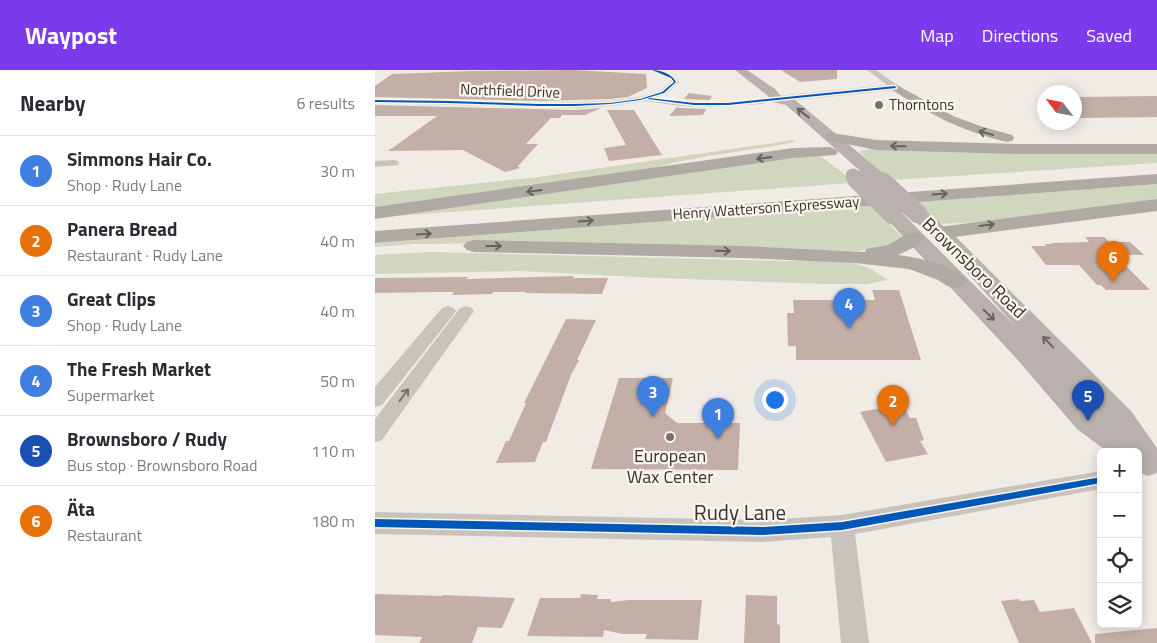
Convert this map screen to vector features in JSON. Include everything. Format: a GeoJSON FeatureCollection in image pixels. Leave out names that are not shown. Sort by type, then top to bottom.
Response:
{"type":"FeatureCollection","features":[{"type":"Feature","properties":{"kind":"highway"},"geometry":{"type":"LineString","coordinates":[[895,87],[940,116],[987,134],[1032,142],[1121,150]]}},
{"type":"Feature","properties":{"kind":"highway"},"geometry":{"type":"LineString","coordinates":[[793,154],[807,142],[806,137]]}},
{"type":"Feature","properties":{"kind":"highway"},"geometry":{"type":"LineString","coordinates":[[375,213],[793,154],[831,145],[1157,150]]}},
{"type":"Feature","properties":{"kind":"highway"},"geometry":{"type":"LineString","coordinates":[[848,150],[876,145]]}},
{"type":"Feature","properties":{"kind":"highway","name":"Henry Watterson Expressway"},"geometry":{"type":"LineString","coordinates":[[375,222],[900,183],[1157,167]]}},
{"type":"Feature","properties":{"kind":"highway","name":"Henry Watterson Expressway"},"geometry":{"type":"LineString","coordinates":[[375,237],[1157,179]]}},
{"type":"Feature","properties":{"kind":"highway"},"geometry":{"type":"LineString","coordinates":[[939,233],[1157,205]]}},
{"type":"Feature","properties":{"kind":"highway"},"geometry":{"type":"LineString","coordinates":[[855,257],[886,252],[906,245],[914,238]]}},
{"type":"Feature","properties":{"kind":"highway"},"geometry":{"type":"LineString","coordinates":[[375,249],[515,246],[855,257],[912,263],[946,275],[955,281]]}},
{"type":"Feature","properties":{"kind":"main road"},"geometry":{"type":"LineString","coordinates":[[740,70],[777,98]]}},
{"type":"Feature","properties":{"kind":"main road","name":"Brownsboro Road"},"geometry":{"type":"LineString","coordinates":[[777,98],[775,104],[831,145],[851,173],[1026,352],[1088,421],[1145,461]]}},
{"type":"Feature","properties":{"kind":"main road"},"geometry":{"type":"LineString","coordinates":[[831,145],[848,150]]}},
{"type":"Feature","properties":{"kind":"main road","name":"Brownsboro Road"},"geometry":{"type":"LineString","coordinates":[[848,150],[939,233],[1042,336],[1120,419],[1145,461]]}},
{"type":"Feature","properties":{"kind":"main road"},"geometry":{"type":"LineString","coordinates":[[914,238],[939,233]]}},
{"type":"Feature","properties":{"kind":"street"},"geometry":{"type":"LineString","coordinates":[[651,97],[669,89],[675,82],[670,75],[653,70]]}},
{"type":"Feature","properties":{"kind":"street"},"geometry":{"type":"LineString","coordinates":[[871,70],[895,87]]}},
{"type":"Feature","properties":{"kind":"street"},"geometry":{"type":"LineString","coordinates":[[855,91],[873,85],[879,77]]}},
{"type":"Feature","properties":{"kind":"street"},"geometry":{"type":"LineString","coordinates":[[777,98],[895,87]]}},
{"type":"Feature","properties":{"kind":"street","name":"Northfield Drive"},"geometry":{"type":"LineString","coordinates":[[651,97],[675,103],[709,104],[762,101],[777,98]]}},
{"type":"Feature","properties":{"kind":"street","name":"Northfield Drive"},"geometry":{"type":"LineString","coordinates":[[375,101],[553,105],[615,103],[651,97],[705,99],[777,98]]}},
{"type":"Feature","properties":{"kind":"street"},"geometry":{"type":"LineString","coordinates":[[375,164],[394,163]]}},
{"type":"Feature","properties":{"kind":"street"},"geometry":{"type":"LineString","coordinates":[[375,400],[457,311],[375,434]]}},
{"type":"Feature","properties":{"kind":"street","name":"Rudy Lane"},"geometry":{"type":"LineString","coordinates":[[375,523],[763,531],[842,526],[1097,481]]}},
{"type":"Feature","properties":{"kind":"street"},"geometry":{"type":"LineString","coordinates":[[842,526],[855,643]]}},
{"type":"Feature","properties":{"kind":"green space"},"geometry":{"type":"Polygon","coordinates":[[[794,140],[794,142],[686,160],[651,169],[375,209],[375,194],[539,177],[794,140]]]}},
{"type":"Feature","properties":{"kind":"green space"},"geometry":{"type":"Polygon","coordinates":[[[871,149],[1006,153],[1157,153],[1157,163],[891,180],[860,153],[861,151],[871,149]]]}},
{"type":"Feature","properties":{"kind":"green space"},"geometry":{"type":"Polygon","coordinates":[[[806,153],[819,155],[842,172],[851,183],[381,217],[806,153]]]}},
{"type":"Feature","properties":{"kind":"green space"},"geometry":{"type":"Polygon","coordinates":[[[1157,184],[1157,201],[979,222],[939,224],[915,202],[1157,184]]]}},
{"type":"Feature","properties":{"kind":"green space"},"geometry":{"type":"Polygon","coordinates":[[[871,205],[904,239],[888,246],[857,251],[510,243],[414,244],[375,247],[375,244],[378,243],[871,205]]]}},
{"type":"Feature","properties":{"kind":"green space"},"geometry":{"type":"Polygon","coordinates":[[[430,252],[786,261],[838,258],[869,268],[888,280],[867,284],[825,284],[521,271],[375,274],[375,255],[430,252]]]}},
{"type":"Feature","properties":{"kind":"building"},"geometry":{"type":"Polygon","coordinates":[[[574,70],[646,74],[647,88],[628,97],[610,99],[539,101],[375,97],[375,86],[392,74],[574,70]]]}},
{"type":"Feature","properties":{"kind":"building"},"geometry":{"type":"Polygon","coordinates":[[[781,70],[837,70],[837,79],[800,82],[781,70]]]}},
{"type":"Feature","properties":{"kind":"building"},"geometry":{"type":"Polygon","coordinates":[[[689,93],[712,96],[710,100],[684,99],[689,93]]]}},
{"type":"Feature","properties":{"kind":"building"},"geometry":{"type":"Polygon","coordinates":[[[1157,96],[1157,117],[1082,118],[1082,97],[1157,96]]]}},
{"type":"Feature","properties":{"kind":"building"},"geometry":{"type":"Polygon","coordinates":[[[375,105],[575,110],[601,108],[585,115],[562,115],[560,118],[551,118],[526,144],[538,144],[518,166],[520,168],[505,172],[463,150],[388,151],[437,116],[375,116],[375,105]]]}},
{"type":"Feature","properties":{"kind":"building"},"geometry":{"type":"Polygon","coordinates":[[[677,107],[706,109],[703,115],[669,116],[677,107]]]}},
{"type":"Feature","properties":{"kind":"building"},"geometry":{"type":"Polygon","coordinates":[[[607,110],[634,110],[662,155],[609,161],[604,148],[626,145],[607,110]]]}},
{"type":"Feature","properties":{"kind":"building"},"geometry":{"type":"Polygon","coordinates":[[[1085,237],[1104,237],[1109,242],[1130,242],[1144,255],[1115,255],[1150,290],[1106,290],[1101,285],[1097,285],[1079,265],[1046,265],[1031,246],[1047,246],[1045,244],[1051,243],[1089,242],[1085,237]]]}},
{"type":"Feature","properties":{"kind":"building"},"geometry":{"type":"Polygon","coordinates":[[[574,276],[573,278],[608,278],[602,294],[526,292],[452,295],[454,292],[375,293],[375,278],[468,277],[466,279],[574,276]]]}},
{"type":"Feature","properties":{"kind":"building"},"geometry":{"type":"Polygon","coordinates":[[[872,290],[899,290],[921,360],[796,360],[796,346],[788,346],[787,313],[794,313],[793,300],[875,300],[872,290]]]}},
{"type":"Feature","properties":{"kind":"building"},"geometry":{"type":"Polygon","coordinates":[[[566,319],[596,320],[577,360],[579,360],[571,375],[546,442],[543,442],[535,462],[496,463],[506,441],[509,441],[526,403],[524,403],[566,319]]]}},
{"type":"Feature","properties":{"kind":"building"},"geometry":{"type":"Polygon","coordinates":[[[619,378],[673,378],[665,413],[677,423],[740,423],[738,470],[591,469],[619,378]]]}},
{"type":"Feature","properties":{"kind":"building"},"geometry":{"type":"Polygon","coordinates":[[[903,404],[910,418],[916,418],[924,440],[920,441],[928,454],[886,462],[860,412],[903,404]]]}},
{"type":"Feature","properties":{"kind":"building"},"geometry":{"type":"Polygon","coordinates":[[[375,594],[515,598],[502,628],[478,627],[472,643],[419,643],[422,637],[375,635],[375,594]]]}},
{"type":"Feature","properties":{"kind":"building"},"geometry":{"type":"Polygon","coordinates":[[[581,594],[598,595],[597,599],[611,599],[611,602],[629,600],[702,600],[698,640],[645,639],[647,634],[623,634],[604,630],[603,637],[527,636],[540,598],[580,598],[581,594]]]}},
{"type":"Feature","properties":{"kind":"building"},"geometry":{"type":"Polygon","coordinates":[[[746,595],[777,596],[777,624],[780,625],[780,643],[744,643],[746,595]]]}},
{"type":"Feature","properties":{"kind":"building"},"geometry":{"type":"Polygon","coordinates":[[[1019,599],[1020,601],[1034,600],[1040,612],[1074,608],[1092,643],[1019,643],[1001,601],[1019,599]]]}},
{"type":"Feature","properties":{"kind":"building"},"geometry":{"type":"Polygon","coordinates":[[[1157,628],[1157,643],[1095,643],[1095,634],[1157,628]]]}},
{"type":"Feature","properties":{"kind":"cycle path"},"geometry":{"type":"LineString","coordinates":[[375,101],[539,105],[610,104],[640,100],[663,93],[675,82],[672,77],[653,70]]}},
{"type":"Feature","properties":{"kind":"cycle path"},"geometry":{"type":"LineString","coordinates":[[649,99],[694,104],[728,104],[895,87]]}},
{"type":"Feature","properties":{"kind":"cycle path"},"geometry":{"type":"LineString","coordinates":[[375,523],[763,531],[842,526],[1097,481]]}},
{"type":"Feature","properties":{"kind":"place","name":"Thorntons"},"geometry":{"type":"Point","coordinates":[879,105]}},
{"type":"Feature","properties":{"kind":"place","name":"Äta"},"geometry":{"type":"Point","coordinates":[1113,282]}},
{"type":"Feature","properties":{"kind":"place","name":"The Fresh Market"},"geometry":{"type":"Point","coordinates":[849,329]}},
{"type":"Feature","properties":{"kind":"place","name":"Great Clips"},"geometry":{"type":"Point","coordinates":[653,417]}},
{"type":"Feature","properties":{"kind":"place","name":"Brownsboro / Rudy"},"geometry":{"type":"Point","coordinates":[1088,421]}},
{"type":"Feature","properties":{"kind":"place","name":"Panera Bread"},"geometry":{"type":"Point","coordinates":[893,426]}},
{"type":"Feature","properties":{"kind":"place","name":"European Wax Center"},"geometry":{"type":"Point","coordinates":[670,437]}},
{"type":"Feature","properties":{"kind":"place","name":"Simmons Hair Co."},"geometry":{"type":"Point","coordinates":[718,439]}}]}
